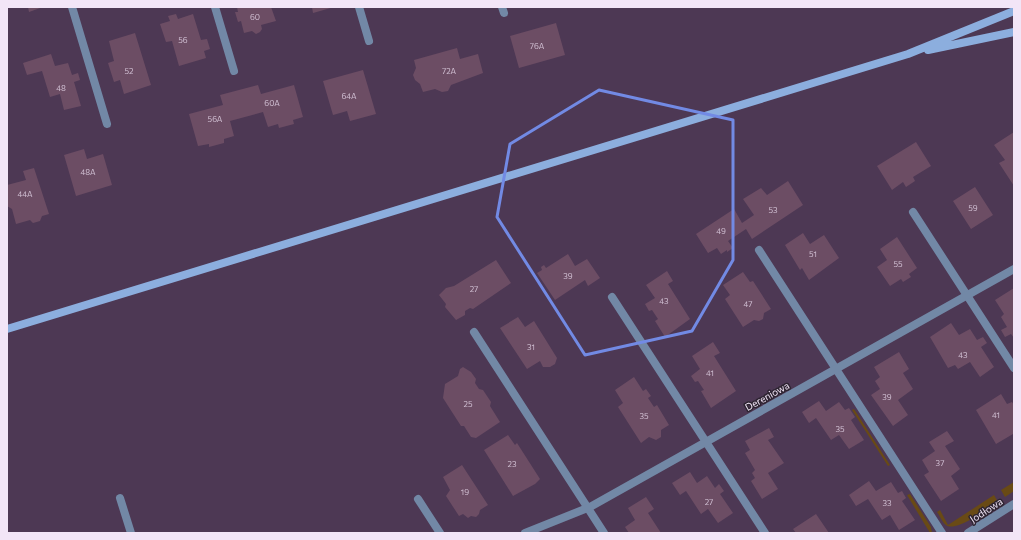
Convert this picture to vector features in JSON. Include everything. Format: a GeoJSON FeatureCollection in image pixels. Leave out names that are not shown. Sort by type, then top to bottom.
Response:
{"type":"FeatureCollection","features":[{"type":"Feature","properties":{"kind":"main road"},"geometry":{"type":"LineString","coordinates":[[7,329],[908,54],[1014,11]]}},
{"type":"Feature","properties":{"kind":"main road"},"geometry":{"type":"LineString","coordinates":[[908,54],[1014,32]]}},
{"type":"Feature","properties":{"kind":"street"},"geometry":{"type":"LineString","coordinates":[[72,7],[107,124]]}},
{"type":"Feature","properties":{"kind":"street"},"geometry":{"type":"LineString","coordinates":[[215,7],[234,71]]}},
{"type":"Feature","properties":{"kind":"street"},"geometry":{"type":"LineString","coordinates":[[359,7],[369,41]]}},
{"type":"Feature","properties":{"kind":"street"},"geometry":{"type":"LineString","coordinates":[[913,212],[1014,368]]}},
{"type":"Feature","properties":{"kind":"street"},"geometry":{"type":"LineString","coordinates":[[759,250],[942,533]]}},
{"type":"Feature","properties":{"kind":"street","name":"Dereniowa"},"geometry":{"type":"LineString","coordinates":[[525,533],[587,508],[1014,269]]}},
{"type":"Feature","properties":{"kind":"street"},"geometry":{"type":"LineString","coordinates":[[612,297],[765,533]]}},
{"type":"Feature","properties":{"kind":"street"},"geometry":{"type":"LineString","coordinates":[[474,332],[604,533]]}},
{"type":"Feature","properties":{"kind":"street"},"geometry":{"type":"LineString","coordinates":[[120,498],[131,533]]}},
{"type":"Feature","properties":{"kind":"street"},"geometry":{"type":"LineString","coordinates":[[418,499],[440,533]]}},
{"type":"Feature","properties":{"kind":"street","name":"Jodłowa"},"geometry":{"type":"LineString","coordinates":[[968,533],[1014,504]]}},
{"type":"Feature","properties":{"kind":"highlighted area"},"geometry":{"type":"Polygon","coordinates":[[[599,90],[733,120],[733,260],[692,331],[585,355],[497,217],[510,144],[599,90]]]}},
{"type":"Feature","properties":{"kind":"shaded area"},"geometry":{"type":"Polygon","coordinates":[[[854,409],[890,465],[888,466],[852,410],[854,409]]]}},
{"type":"Feature","properties":{"kind":"shaded area"},"geometry":{"type":"Polygon","coordinates":[[[1014,482],[1014,491],[1005,497],[1001,490],[1014,482]]]}},
{"type":"Feature","properties":{"kind":"shaded area"},"geometry":{"type":"Polygon","coordinates":[[[910,494],[931,527],[932,533],[930,533],[907,495],[910,494]]]}},
{"type":"Feature","properties":{"kind":"shaded area"},"geometry":{"type":"Polygon","coordinates":[[[994,495],[998,502],[972,519],[957,526],[951,527],[946,525],[937,512],[940,510],[948,525],[994,495]]]}},
{"type":"Feature","properties":{"kind":"building"},"geometry":{"type":"Polygon","coordinates":[[[28,7],[43,7],[29,12],[28,7]]]}},
{"type":"Feature","properties":{"kind":"building"},"geometry":{"type":"Polygon","coordinates":[[[237,7],[271,7],[276,21],[261,25],[262,29],[256,34],[252,31],[244,33],[241,21],[238,22],[235,12],[238,12],[237,7]]]}},
{"type":"Feature","properties":{"kind":"building"},"geometry":{"type":"Polygon","coordinates":[[[312,7],[334,7],[313,13],[312,7]]]}},
{"type":"Feature","properties":{"kind":"building"},"geometry":{"type":"Polygon","coordinates":[[[176,14],[178,19],[193,14],[201,40],[207,39],[210,49],[204,51],[206,58],[179,66],[172,41],[166,42],[160,24],[170,21],[168,16],[176,14]]]}},
{"type":"Feature","properties":{"kind":"building"},"geometry":{"type":"Polygon","coordinates":[[[556,23],[565,55],[519,68],[510,36],[556,23]]]}},
{"type":"Feature","properties":{"kind":"building"},"geometry":{"type":"Polygon","coordinates":[[[135,33],[151,85],[124,94],[120,80],[114,82],[108,63],[114,61],[109,41],[135,33]]]}},
{"type":"Feature","properties":{"kind":"building"},"geometry":{"type":"Polygon","coordinates":[[[457,48],[460,59],[478,54],[483,73],[451,85],[448,91],[442,92],[435,89],[423,92],[420,84],[415,80],[413,75],[416,68],[414,60],[457,48]]]}},
{"type":"Feature","properties":{"kind":"building"},"geometry":{"type":"Polygon","coordinates":[[[51,54],[55,66],[68,63],[72,75],[78,73],[80,80],[74,82],[81,106],[64,110],[60,94],[50,97],[42,71],[27,75],[23,63],[51,54]]]}},
{"type":"Feature","properties":{"kind":"building"},"geometry":{"type":"Polygon","coordinates":[[[363,70],[376,114],[350,121],[347,111],[333,115],[323,81],[363,70]]]}},
{"type":"Feature","properties":{"kind":"building"},"geometry":{"type":"Polygon","coordinates":[[[258,85],[261,94],[294,85],[303,117],[293,120],[294,124],[279,128],[278,124],[268,127],[263,112],[230,121],[234,136],[224,139],[224,143],[209,147],[209,144],[198,146],[189,114],[223,105],[220,95],[258,85]]]}},
{"type":"Feature","properties":{"kind":"building"},"geometry":{"type":"Polygon","coordinates":[[[1014,132],[1014,186],[999,163],[1005,160],[994,145],[1014,132]]]}},
{"type":"Feature","properties":{"kind":"building"},"geometry":{"type":"Polygon","coordinates":[[[916,142],[931,166],[913,177],[915,181],[906,187],[903,182],[892,190],[877,166],[916,142]]]}},
{"type":"Feature","properties":{"kind":"building"},"geometry":{"type":"Polygon","coordinates":[[[84,149],[87,159],[103,154],[112,185],[76,196],[64,155],[84,149]]]}},
{"type":"Feature","properties":{"kind":"building"},"geometry":{"type":"Polygon","coordinates":[[[34,168],[49,214],[42,216],[40,221],[33,223],[30,220],[16,224],[12,209],[7,206],[7,185],[26,180],[23,171],[34,168]]]}},
{"type":"Feature","properties":{"kind":"building"},"geometry":{"type":"Polygon","coordinates":[[[788,181],[803,205],[752,239],[746,229],[728,241],[733,248],[727,252],[727,250],[721,254],[717,248],[708,253],[696,234],[734,209],[742,223],[754,215],[743,199],[761,188],[767,195],[788,181]]]}},
{"type":"Feature","properties":{"kind":"building"},"geometry":{"type":"Polygon","coordinates":[[[975,187],[993,215],[971,229],[953,201],[975,187]]]}},
{"type":"Feature","properties":{"kind":"building"},"geometry":{"type":"Polygon","coordinates":[[[803,233],[810,244],[824,235],[839,258],[809,280],[802,268],[800,270],[785,245],[803,233]]]}},
{"type":"Feature","properties":{"kind":"building"},"geometry":{"type":"Polygon","coordinates":[[[897,237],[917,268],[909,274],[911,277],[903,282],[901,279],[890,286],[877,267],[887,260],[880,249],[897,237]]]}},
{"type":"Feature","properties":{"kind":"building"},"geometry":{"type":"Polygon","coordinates":[[[568,254],[575,266],[587,259],[600,278],[588,286],[585,280],[555,300],[537,273],[542,270],[541,267],[544,265],[546,268],[568,254]]]}},
{"type":"Feature","properties":{"kind":"building"},"geometry":{"type":"Polygon","coordinates":[[[496,260],[511,283],[473,309],[470,308],[465,311],[465,315],[456,320],[445,307],[446,304],[439,295],[446,288],[454,286],[496,260]]]}},
{"type":"Feature","properties":{"kind":"building"},"geometry":{"type":"Polygon","coordinates":[[[667,271],[673,281],[668,284],[690,319],[665,337],[655,321],[658,319],[652,310],[649,311],[645,304],[655,298],[646,285],[667,271]]]}},
{"type":"Feature","properties":{"kind":"building"},"geometry":{"type":"Polygon","coordinates":[[[743,272],[750,282],[753,281],[771,309],[764,313],[763,319],[759,321],[754,320],[743,327],[725,299],[730,295],[723,285],[743,272]]]}},
{"type":"Feature","properties":{"kind":"building"},"geometry":{"type":"Polygon","coordinates":[[[1014,288],[1014,338],[1011,334],[1005,337],[1001,330],[1007,327],[1001,317],[1004,314],[995,300],[1014,288]]]}},
{"type":"Feature","properties":{"kind":"building"},"geometry":{"type":"Polygon","coordinates":[[[518,317],[525,327],[534,321],[557,358],[555,364],[550,367],[543,367],[540,361],[527,369],[500,328],[518,317]]]}},
{"type":"Feature","properties":{"kind":"building"},"geometry":{"type":"Polygon","coordinates":[[[951,323],[959,335],[970,329],[977,340],[983,337],[987,343],[981,347],[994,367],[980,377],[970,362],[958,369],[955,365],[948,368],[930,337],[951,323]]]}},
{"type":"Feature","properties":{"kind":"building"},"geometry":{"type":"Polygon","coordinates":[[[713,342],[720,353],[714,356],[736,391],[711,408],[701,391],[704,390],[698,381],[695,382],[691,376],[700,369],[692,356],[713,342]]]}},
{"type":"Feature","properties":{"kind":"building"},"geometry":{"type":"Polygon","coordinates":[[[899,352],[909,369],[903,373],[913,389],[898,400],[908,415],[893,426],[871,395],[880,389],[875,381],[880,377],[874,367],[899,352]]]}},
{"type":"Feature","properties":{"kind":"building"},"geometry":{"type":"Polygon","coordinates":[[[463,367],[471,372],[476,379],[475,383],[479,389],[483,390],[491,402],[490,406],[500,422],[476,438],[471,437],[464,426],[461,426],[443,398],[445,384],[458,376],[460,369],[463,367]]]}},
{"type":"Feature","properties":{"kind":"building"},"geometry":{"type":"Polygon","coordinates":[[[634,377],[643,391],[646,389],[651,396],[648,398],[654,407],[657,405],[669,425],[661,430],[661,437],[656,440],[649,437],[641,443],[618,407],[623,403],[615,390],[634,377]]]}},
{"type":"Feature","properties":{"kind":"building"},"geometry":{"type":"Polygon","coordinates":[[[1001,394],[1007,404],[1012,402],[1014,405],[1014,436],[1013,434],[996,444],[976,410],[1001,394]]]}},
{"type":"Feature","properties":{"kind":"building"},"geometry":{"type":"Polygon","coordinates":[[[819,401],[826,411],[839,402],[845,410],[849,408],[855,417],[851,420],[864,440],[849,449],[839,435],[831,440],[816,418],[809,423],[802,412],[819,401]]]}},
{"type":"Feature","properties":{"kind":"building"},"geometry":{"type":"Polygon","coordinates":[[[769,428],[774,437],[768,440],[784,463],[768,473],[778,489],[762,499],[751,481],[755,478],[752,473],[755,470],[745,453],[750,450],[745,441],[769,428]]]}},
{"type":"Feature","properties":{"kind":"building"},"geometry":{"type":"Polygon","coordinates":[[[947,431],[954,441],[945,446],[960,469],[951,476],[959,489],[941,501],[924,475],[929,472],[922,460],[935,451],[929,442],[947,431]]]}},
{"type":"Feature","properties":{"kind":"building"},"geometry":{"type":"Polygon","coordinates":[[[508,435],[515,445],[517,443],[540,479],[535,484],[513,496],[484,450],[508,435]]]}},
{"type":"Feature","properties":{"kind":"building"},"geometry":{"type":"Polygon","coordinates":[[[462,465],[488,505],[480,510],[476,517],[471,516],[468,518],[463,514],[459,516],[446,496],[450,490],[443,477],[462,465]]]}},
{"type":"Feature","properties":{"kind":"building"},"geometry":{"type":"Polygon","coordinates":[[[690,472],[697,483],[707,476],[715,488],[719,484],[724,491],[720,494],[733,513],[718,523],[708,509],[701,514],[686,491],[680,495],[672,483],[690,472]]]}},
{"type":"Feature","properties":{"kind":"building"},"geometry":{"type":"Polygon","coordinates":[[[869,481],[876,491],[891,482],[898,493],[902,491],[906,498],[902,501],[915,520],[899,530],[890,515],[882,520],[868,499],[856,506],[849,495],[869,481]]]}},
{"type":"Feature","properties":{"kind":"building"},"geometry":{"type":"Polygon","coordinates":[[[646,497],[654,509],[648,513],[661,533],[629,533],[625,527],[635,520],[628,508],[646,497]]]}},
{"type":"Feature","properties":{"kind":"building"},"geometry":{"type":"Polygon","coordinates":[[[816,514],[829,533],[796,533],[793,529],[816,514]]]}}]}
